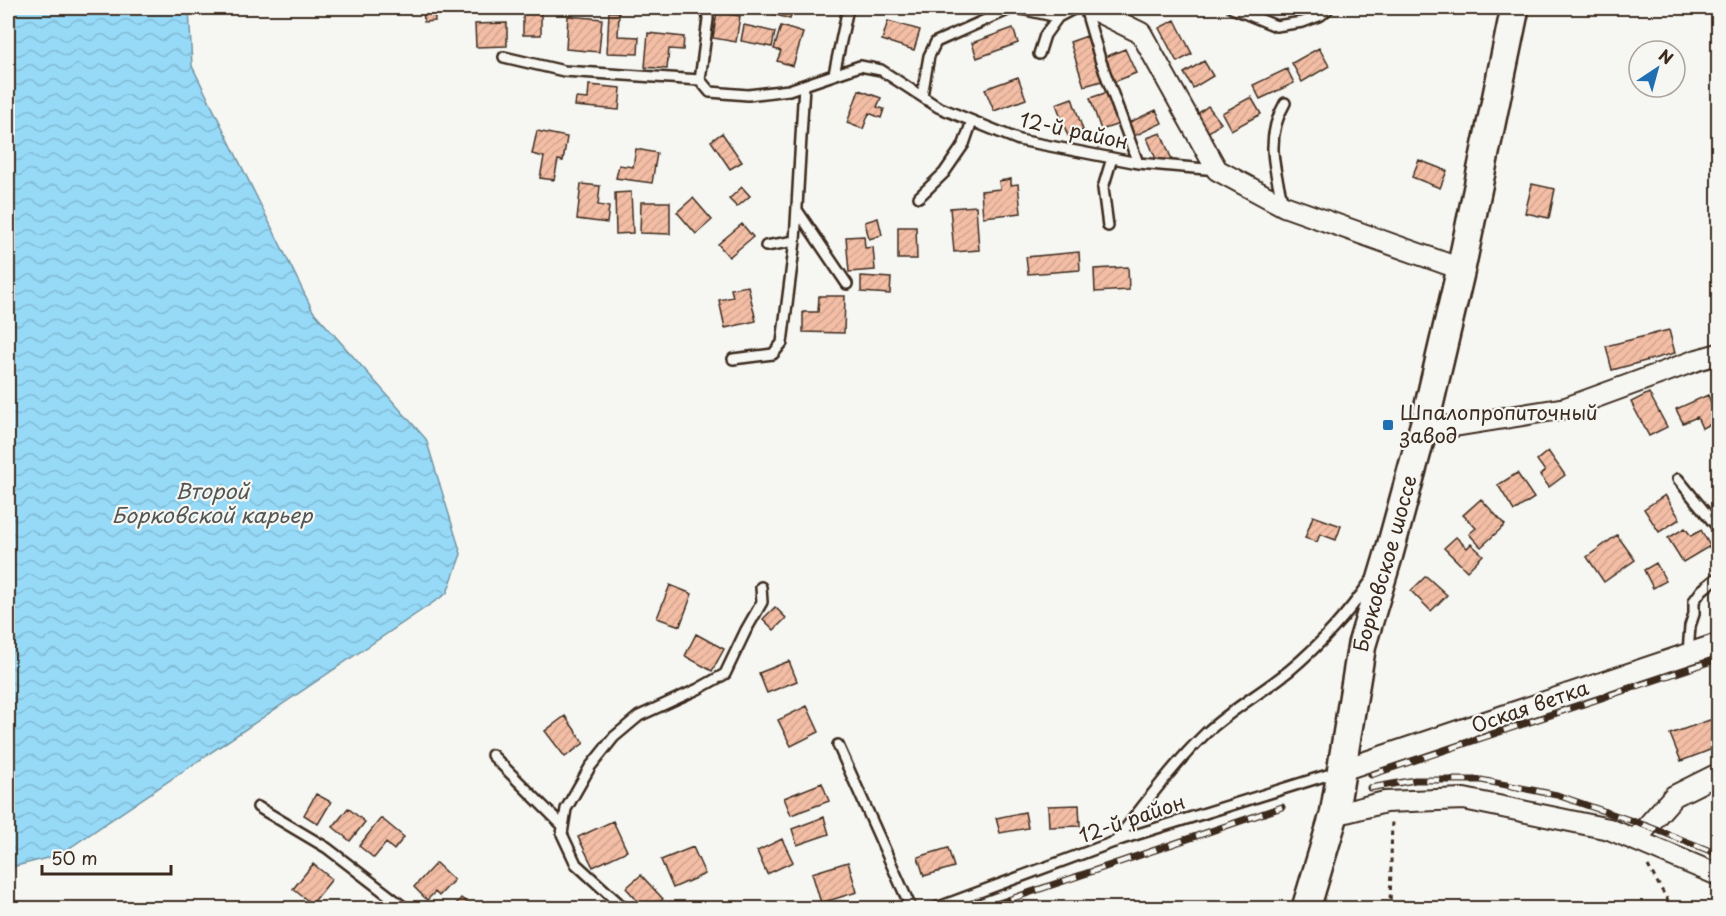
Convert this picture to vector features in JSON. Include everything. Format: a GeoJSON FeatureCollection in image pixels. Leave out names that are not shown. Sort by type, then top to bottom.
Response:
{"type":"FeatureCollection","features":[{"type":"Feature","properties":{"kind":"street","name":"Борковское шоссе"},"geometry":{"type":"LineString","coordinates":[[1306,909],[1334,815],[1362,644],[1425,422],[1461,269],[1511,10]]}},
{"type":"Feature","properties":{"kind":"street"},"geometry":{"type":"LineString","coordinates":[[1102,11],[1141,33],[1217,170],[1284,206],[1461,269]]}},
{"type":"Feature","properties":{"kind":"street"},"geometry":{"type":"LineString","coordinates":[[1425,422],[1448,427],[1566,408],[1719,354]]}},
{"type":"Feature","properties":{"kind":"street","name":"Оская ветка"},"geometry":{"type":"LineString","coordinates":[[1342,770],[1719,644]]}},
{"type":"Feature","properties":{"kind":"street"},"geometry":{"type":"LineString","coordinates":[[1635,840],[1674,796],[1719,774]]}},
{"type":"Feature","properties":{"kind":"street"},"geometry":{"type":"LineString","coordinates":[[1334,815],[1392,801],[1464,799],[1609,829],[1719,875]]}},
{"type":"Feature","properties":{"kind":"lane"},"geometry":{"type":"LineString","coordinates":[[504,57],[564,71],[700,80],[708,19],[707,8]]}},
{"type":"Feature","properties":{"kind":"lane"},"geometry":{"type":"LineString","coordinates":[[834,74],[848,8]]}},
{"type":"Feature","properties":{"kind":"lane"},"geometry":{"type":"LineString","coordinates":[[922,96],[929,56],[936,42],[1014,8],[1058,17]]}},
{"type":"Feature","properties":{"kind":"lane"},"geometry":{"type":"LineString","coordinates":[[1039,54],[1045,35],[1058,17],[1075,8]]}},
{"type":"Feature","properties":{"kind":"lane"},"geometry":{"type":"LineString","coordinates":[[1085,8],[1100,59],[1138,163]]}},
{"type":"Feature","properties":{"kind":"lane"},"geometry":{"type":"LineString","coordinates":[[1232,8],[1276,26],[1303,22],[1322,15],[1329,8]]}},
{"type":"Feature","properties":{"kind":"lane","name":"12-й район"},"geometry":{"type":"LineString","coordinates":[[700,80],[710,92],[748,95],[789,90],[860,66],[881,70],[938,107],[1019,140],[1138,163],[1217,170]]}},
{"type":"Feature","properties":{"kind":"lane"},"geometry":{"type":"LineString","coordinates":[[733,359],[773,354],[782,342],[795,241],[804,85]]}},
{"type":"Feature","properties":{"kind":"lane"},"geometry":{"type":"LineString","coordinates":[[1284,206],[1276,175],[1272,139],[1277,117],[1285,103]]}},
{"type":"Feature","properties":{"kind":"lane"},"geometry":{"type":"LineString","coordinates":[[919,197],[944,173],[964,144],[972,121]]}},
{"type":"Feature","properties":{"kind":"lane"},"geometry":{"type":"LineString","coordinates":[[1108,226],[1103,188],[1112,158]]}},
{"type":"Feature","properties":{"kind":"lane"},"geometry":{"type":"LineString","coordinates":[[797,210],[847,284]]}},
{"type":"Feature","properties":{"kind":"lane"},"geometry":{"type":"LineString","coordinates":[[766,246],[795,241]]}},
{"type":"Feature","properties":{"kind":"lane"},"geometry":{"type":"LineString","coordinates":[[1678,479],[1719,528]]}},
{"type":"Feature","properties":{"kind":"lane"},"geometry":{"type":"LineString","coordinates":[[1115,842],[1162,781],[1206,733],[1289,670],[1324,639],[1354,604],[1389,554]]}},
{"type":"Feature","properties":{"kind":"lane"},"geometry":{"type":"LineString","coordinates":[[1688,654],[1694,600],[1702,590],[1719,578]]}},
{"type":"Feature","properties":{"kind":"lane"},"geometry":{"type":"LineString","coordinates":[[624,909],[576,864],[562,834],[566,809],[590,767],[615,737],[639,716],[725,674],[762,602],[761,587]]}},
{"type":"Feature","properties":{"kind":"lane"},"geometry":{"type":"LineString","coordinates":[[838,745],[911,909]]}},
{"type":"Feature","properties":{"kind":"lane"},"geometry":{"type":"LineString","coordinates":[[492,755],[563,826]]}},
{"type":"Feature","properties":{"kind":"lane","name":"12-й район"},"geometry":{"type":"LineString","coordinates":[[936,909],[1115,842],[1342,770]]}},
{"type":"Feature","properties":{"kind":"lane"},"geometry":{"type":"LineString","coordinates":[[258,807],[327,848],[405,909]]}},
{"type":"Feature","properties":{"kind":"path"},"geometry":{"type":"LineString","coordinates":[[1390,909],[1392,801]]}},
{"type":"Feature","properties":{"kind":"path"},"geometry":{"type":"LineString","coordinates":[[1635,840],[1672,909]]}},
{"type":"Feature","properties":{"kind":"water","name":"Второй Борковской карьер"},"geometry":{"type":"Polygon","coordinates":[[[8,8],[189,8],[192,66],[313,311],[426,439],[461,554],[447,593],[59,855],[8,868],[8,8]]]}},
{"type":"Feature","properties":{"kind":"building"},"geometry":{"type":"Polygon","coordinates":[[[403,8],[434,8],[435,21],[424,22],[423,9],[404,11],[403,8]]]}},
{"type":"Feature","properties":{"kind":"building"},"geometry":{"type":"Polygon","coordinates":[[[523,8],[541,8],[541,35],[523,35],[523,8]]]}},
{"type":"Feature","properties":{"kind":"building"},"geometry":{"type":"Polygon","coordinates":[[[775,8],[793,8],[790,19],[773,14],[775,8]]]}},
{"type":"Feature","properties":{"kind":"building"},"geometry":{"type":"Polygon","coordinates":[[[1290,8],[1306,8],[1297,15],[1290,8]]]}},
{"type":"Feature","properties":{"kind":"building"},"geometry":{"type":"Polygon","coordinates":[[[609,12],[619,12],[618,36],[639,37],[638,54],[607,53],[609,12]]]}},
{"type":"Feature","properties":{"kind":"building"},"geometry":{"type":"Polygon","coordinates":[[[717,12],[740,16],[736,42],[713,38],[717,12]]]}},
{"type":"Feature","properties":{"kind":"building"},"geometry":{"type":"Polygon","coordinates":[[[568,16],[602,19],[599,52],[566,49],[568,16]]]}},
{"type":"Feature","properties":{"kind":"building"},"geometry":{"type":"Polygon","coordinates":[[[1175,20],[1192,54],[1177,62],[1159,28],[1175,20]]]}},
{"type":"Feature","properties":{"kind":"building"},"geometry":{"type":"Polygon","coordinates":[[[888,21],[920,30],[914,50],[882,40],[888,21]]]}},
{"type":"Feature","properties":{"kind":"building"},"geometry":{"type":"Polygon","coordinates":[[[507,23],[507,46],[476,47],[475,24],[507,23]]]}},
{"type":"Feature","properties":{"kind":"building"},"geometry":{"type":"Polygon","coordinates":[[[744,25],[775,32],[772,47],[741,41],[744,25]]]}},
{"type":"Feature","properties":{"kind":"building"},"geometry":{"type":"Polygon","coordinates":[[[781,26],[803,33],[793,66],[777,61],[781,51],[774,49],[781,26]]]}},
{"type":"Feature","properties":{"kind":"building"},"geometry":{"type":"Polygon","coordinates":[[[1013,28],[1018,43],[977,58],[972,43],[1013,28]]]}},
{"type":"Feature","properties":{"kind":"building"},"geometry":{"type":"Polygon","coordinates":[[[648,33],[684,37],[683,50],[669,49],[667,69],[645,67],[648,33]]]}},
{"type":"Feature","properties":{"kind":"building"},"geometry":{"type":"Polygon","coordinates":[[[1087,36],[1102,81],[1084,86],[1070,42],[1087,36]]]}},
{"type":"Feature","properties":{"kind":"building"},"geometry":{"type":"Polygon","coordinates":[[[1319,48],[1329,66],[1302,82],[1292,63],[1319,48]]]}},
{"type":"Feature","properties":{"kind":"building"},"geometry":{"type":"Polygon","coordinates":[[[1125,49],[1136,73],[1114,82],[1103,58],[1125,49]]]}},
{"type":"Feature","properties":{"kind":"building"},"geometry":{"type":"Polygon","coordinates":[[[1204,61],[1213,76],[1193,88],[1184,73],[1204,61]]]}},
{"type":"Feature","properties":{"kind":"building"},"geometry":{"type":"Polygon","coordinates":[[[1287,69],[1294,83],[1260,99],[1253,85],[1287,69]]]}},
{"type":"Feature","properties":{"kind":"building"},"geometry":{"type":"Polygon","coordinates":[[[1018,77],[1026,99],[994,111],[985,89],[1018,77]]]}},
{"type":"Feature","properties":{"kind":"building"},"geometry":{"type":"Polygon","coordinates":[[[589,85],[621,88],[619,110],[575,106],[576,98],[588,99],[589,85]]]}},
{"type":"Feature","properties":{"kind":"building"},"geometry":{"type":"Polygon","coordinates":[[[859,90],[881,98],[877,107],[884,109],[881,118],[869,113],[863,129],[847,123],[859,90]]]}},
{"type":"Feature","properties":{"kind":"building"},"geometry":{"type":"Polygon","coordinates":[[[1108,92],[1119,124],[1101,130],[1090,98],[1108,92]]]}},
{"type":"Feature","properties":{"kind":"building"},"geometry":{"type":"Polygon","coordinates":[[[1251,97],[1261,114],[1231,130],[1222,113],[1251,97]]]}},
{"type":"Feature","properties":{"kind":"building"},"geometry":{"type":"Polygon","coordinates":[[[1072,98],[1083,130],[1068,136],[1056,104],[1072,98]]]}},
{"type":"Feature","properties":{"kind":"building"},"geometry":{"type":"Polygon","coordinates":[[[1208,106],[1221,123],[1209,132],[1196,115],[1208,106]]]}},
{"type":"Feature","properties":{"kind":"building"},"geometry":{"type":"Polygon","coordinates":[[[1156,110],[1162,123],[1134,136],[1128,123],[1156,110]]]}},
{"type":"Feature","properties":{"kind":"building"},"geometry":{"type":"Polygon","coordinates":[[[537,131],[567,137],[563,161],[558,160],[554,180],[540,178],[544,157],[532,154],[537,131]]]}},
{"type":"Feature","properties":{"kind":"building"},"geometry":{"type":"Polygon","coordinates":[[[722,133],[742,162],[730,169],[711,141],[722,133]]]}},
{"type":"Feature","properties":{"kind":"building"},"geometry":{"type":"Polygon","coordinates":[[[1161,133],[1172,160],[1159,166],[1147,138],[1161,133]]]}},
{"type":"Feature","properties":{"kind":"building"},"geometry":{"type":"Polygon","coordinates":[[[636,149],[657,153],[652,183],[616,178],[619,165],[633,167],[636,149]]]}},
{"type":"Feature","properties":{"kind":"building"},"geometry":{"type":"Polygon","coordinates":[[[1419,160],[1447,171],[1440,188],[1412,177],[1419,160]]]}},
{"type":"Feature","properties":{"kind":"building"},"geometry":{"type":"Polygon","coordinates":[[[1011,179],[1011,185],[1018,184],[1021,213],[983,217],[981,191],[1000,189],[999,181],[1011,179]]]}},
{"type":"Feature","properties":{"kind":"building"},"geometry":{"type":"Polygon","coordinates":[[[581,184],[600,186],[598,205],[609,207],[607,223],[577,219],[581,184]]]}},
{"type":"Feature","properties":{"kind":"building"},"geometry":{"type":"Polygon","coordinates":[[[1532,184],[1555,189],[1549,218],[1525,213],[1532,184]]]}},
{"type":"Feature","properties":{"kind":"building"},"geometry":{"type":"Polygon","coordinates":[[[742,187],[750,196],[737,207],[729,199],[742,187]]]}},
{"type":"Feature","properties":{"kind":"building"},"geometry":{"type":"Polygon","coordinates":[[[631,192],[633,233],[616,234],[615,193],[631,192]]]}},
{"type":"Feature","properties":{"kind":"building"},"geometry":{"type":"Polygon","coordinates":[[[693,198],[712,220],[696,234],[677,212],[693,198]]]}},
{"type":"Feature","properties":{"kind":"building"},"geometry":{"type":"Polygon","coordinates":[[[641,202],[670,202],[670,234],[640,233],[641,202]]]}},
{"type":"Feature","properties":{"kind":"building"},"geometry":{"type":"Polygon","coordinates":[[[976,206],[979,250],[954,252],[950,208],[976,206]]]}},
{"type":"Feature","properties":{"kind":"building"},"geometry":{"type":"Polygon","coordinates":[[[878,218],[882,235],[869,239],[865,222],[878,218]]]}},
{"type":"Feature","properties":{"kind":"building"},"geometry":{"type":"Polygon","coordinates":[[[742,224],[753,237],[729,257],[718,244],[742,224]]]}},
{"type":"Feature","properties":{"kind":"building"},"geometry":{"type":"Polygon","coordinates":[[[898,227],[916,227],[917,259],[898,259],[898,227]]]}},
{"type":"Feature","properties":{"kind":"building"},"geometry":{"type":"Polygon","coordinates":[[[864,236],[865,248],[873,247],[875,270],[849,272],[846,237],[864,236]]]}},
{"type":"Feature","properties":{"kind":"building"},"geometry":{"type":"Polygon","coordinates":[[[1079,252],[1080,270],[1028,274],[1026,257],[1079,252]]]}},
{"type":"Feature","properties":{"kind":"building"},"geometry":{"type":"Polygon","coordinates":[[[1128,267],[1129,290],[1095,292],[1094,269],[1128,267]]]}},
{"type":"Feature","properties":{"kind":"building"},"geometry":{"type":"Polygon","coordinates":[[[861,276],[891,278],[890,294],[861,292],[861,276]]]}},
{"type":"Feature","properties":{"kind":"building"},"geometry":{"type":"Polygon","coordinates":[[[748,286],[756,321],[725,328],[719,300],[733,297],[731,289],[748,286]]]}},
{"type":"Feature","properties":{"kind":"building"},"geometry":{"type":"Polygon","coordinates":[[[819,296],[845,296],[844,333],[803,332],[803,312],[818,312],[819,296]]]}},
{"type":"Feature","properties":{"kind":"building"},"geometry":{"type":"Polygon","coordinates":[[[1669,330],[1675,353],[1612,370],[1606,346],[1669,330]]]}},
{"type":"Feature","properties":{"kind":"building"},"geometry":{"type":"Polygon","coordinates":[[[1649,393],[1667,427],[1649,436],[1631,402],[1649,393]]]}},
{"type":"Feature","properties":{"kind":"building"},"geometry":{"type":"Polygon","coordinates":[[[1708,395],[1718,421],[1702,428],[1697,417],[1683,423],[1676,409],[1708,395]]]}},
{"type":"Feature","properties":{"kind":"building"},"geometry":{"type":"Polygon","coordinates":[[[1548,451],[1565,475],[1549,487],[1540,475],[1545,471],[1537,460],[1548,451]]]}},
{"type":"Feature","properties":{"kind":"building"},"geometry":{"type":"Polygon","coordinates":[[[1517,473],[1534,498],[1514,511],[1498,485],[1517,473]]]}},
{"type":"Feature","properties":{"kind":"building"},"geometry":{"type":"Polygon","coordinates":[[[1665,495],[1680,519],[1659,532],[1644,509],[1665,495]]]}},
{"type":"Feature","properties":{"kind":"building"},"geometry":{"type":"Polygon","coordinates":[[[1481,499],[1505,525],[1481,547],[1469,534],[1476,528],[1463,515],[1481,499]]]}},
{"type":"Feature","properties":{"kind":"building"},"geometry":{"type":"Polygon","coordinates":[[[1313,516],[1341,526],[1336,540],[1320,534],[1317,542],[1305,538],[1313,516]]]}},
{"type":"Feature","properties":{"kind":"building"},"geometry":{"type":"Polygon","coordinates":[[[1685,528],[1691,536],[1701,530],[1710,546],[1683,562],[1668,538],[1685,528]]]}},
{"type":"Feature","properties":{"kind":"building"},"geometry":{"type":"Polygon","coordinates":[[[1617,535],[1635,560],[1604,582],[1587,557],[1617,535]]]}},
{"type":"Feature","properties":{"kind":"building"},"geometry":{"type":"Polygon","coordinates":[[[1456,537],[1467,548],[1471,544],[1483,555],[1467,571],[1444,548],[1456,537]]]}},
{"type":"Feature","properties":{"kind":"building"},"geometry":{"type":"Polygon","coordinates":[[[1656,563],[1666,581],[1653,588],[1644,570],[1656,563]]]}},
{"type":"Feature","properties":{"kind":"building"},"geometry":{"type":"Polygon","coordinates":[[[1426,576],[1447,595],[1431,611],[1411,591],[1426,576]]]}},
{"type":"Feature","properties":{"kind":"building"},"geometry":{"type":"Polygon","coordinates":[[[670,585],[692,594],[680,626],[657,618],[670,585]]]}},
{"type":"Feature","properties":{"kind":"building"},"geometry":{"type":"Polygon","coordinates":[[[775,607],[786,618],[774,630],[763,619],[775,607]]]}},
{"type":"Feature","properties":{"kind":"building"},"geometry":{"type":"Polygon","coordinates":[[[696,634],[724,649],[712,671],[685,656],[696,634]]]}},
{"type":"Feature","properties":{"kind":"building"},"geometry":{"type":"Polygon","coordinates":[[[789,661],[797,681],[767,693],[759,673],[789,661]]]}},
{"type":"Feature","properties":{"kind":"building"},"geometry":{"type":"Polygon","coordinates":[[[807,706],[819,732],[791,746],[778,720],[807,706]]]}},
{"type":"Feature","properties":{"kind":"building"},"geometry":{"type":"Polygon","coordinates":[[[565,716],[584,743],[565,757],[545,731],[565,716]]]}},
{"type":"Feature","properties":{"kind":"building"},"geometry":{"type":"Polygon","coordinates":[[[1718,717],[1718,747],[1681,761],[1670,734],[1718,717]]]}},
{"type":"Feature","properties":{"kind":"building"},"geometry":{"type":"Polygon","coordinates":[[[822,783],[829,801],[791,815],[784,798],[822,783]]]}},
{"type":"Feature","properties":{"kind":"building"},"geometry":{"type":"Polygon","coordinates":[[[316,794],[331,802],[318,824],[304,815],[316,794]]]}},
{"type":"Feature","properties":{"kind":"building"},"geometry":{"type":"Polygon","coordinates":[[[1079,805],[1080,826],[1049,827],[1048,806],[1079,805]]]}},
{"type":"Feature","properties":{"kind":"building"},"geometry":{"type":"Polygon","coordinates":[[[348,808],[365,822],[350,841],[333,827],[348,808]]]}},
{"type":"Feature","properties":{"kind":"building"},"geometry":{"type":"Polygon","coordinates":[[[1025,812],[1028,828],[1000,833],[996,818],[1025,812]]]}},
{"type":"Feature","properties":{"kind":"building"},"geometry":{"type":"Polygon","coordinates":[[[824,817],[829,834],[797,845],[792,829],[824,817]]]}},
{"type":"Feature","properties":{"kind":"building"},"geometry":{"type":"Polygon","coordinates":[[[381,818],[404,837],[394,850],[386,843],[374,858],[359,846],[381,818]]]}},
{"type":"Feature","properties":{"kind":"building"},"geometry":{"type":"Polygon","coordinates":[[[613,821],[627,851],[593,867],[578,837],[613,821]]]}},
{"type":"Feature","properties":{"kind":"building"},"geometry":{"type":"Polygon","coordinates":[[[782,839],[793,862],[767,874],[757,851],[782,839]]]}},
{"type":"Feature","properties":{"kind":"building"},"geometry":{"type":"Polygon","coordinates":[[[693,847],[705,874],[673,888],[661,860],[693,847]]]}},
{"type":"Feature","properties":{"kind":"building"},"geometry":{"type":"Polygon","coordinates":[[[948,848],[954,867],[924,876],[918,857],[948,848]]]}},
{"type":"Feature","properties":{"kind":"building"},"geometry":{"type":"Polygon","coordinates":[[[848,862],[857,892],[821,903],[812,873],[848,862]]]}},
{"type":"Feature","properties":{"kind":"building"},"geometry":{"type":"Polygon","coordinates":[[[436,863],[454,880],[439,896],[435,892],[427,900],[414,887],[436,863]]]}},
{"type":"Feature","properties":{"kind":"building"},"geometry":{"type":"Polygon","coordinates":[[[313,864],[332,879],[312,904],[293,889],[313,864]]]}},
{"type":"Feature","properties":{"kind":"building"},"geometry":{"type":"Polygon","coordinates":[[[641,875],[663,899],[652,908],[644,908],[626,888],[641,875]]]}},
{"type":"Feature","properties":{"kind":"building"},"geometry":{"type":"Polygon","coordinates":[[[461,898],[475,908],[453,908],[461,898]]]}},
{"type":"Feature","properties":{"kind":"railway"},"geometry":{"type":"LineString","coordinates":[[1371,775],[1718,659]]}},
{"type":"Feature","properties":{"kind":"railway"},"geometry":{"type":"LineString","coordinates":[[1370,788],[1415,780],[1481,780],[1557,795],[1647,826],[1718,854]]}},
{"type":"Feature","properties":{"kind":"railway"},"geometry":{"type":"LineString","coordinates":[[984,908],[1282,807]]}},
{"type":"Feature","properties":{"kind":"place","name":"Шпалопропиточный завод"},"geometry":{"type":"Point","coordinates":[1388,425]}}]}
